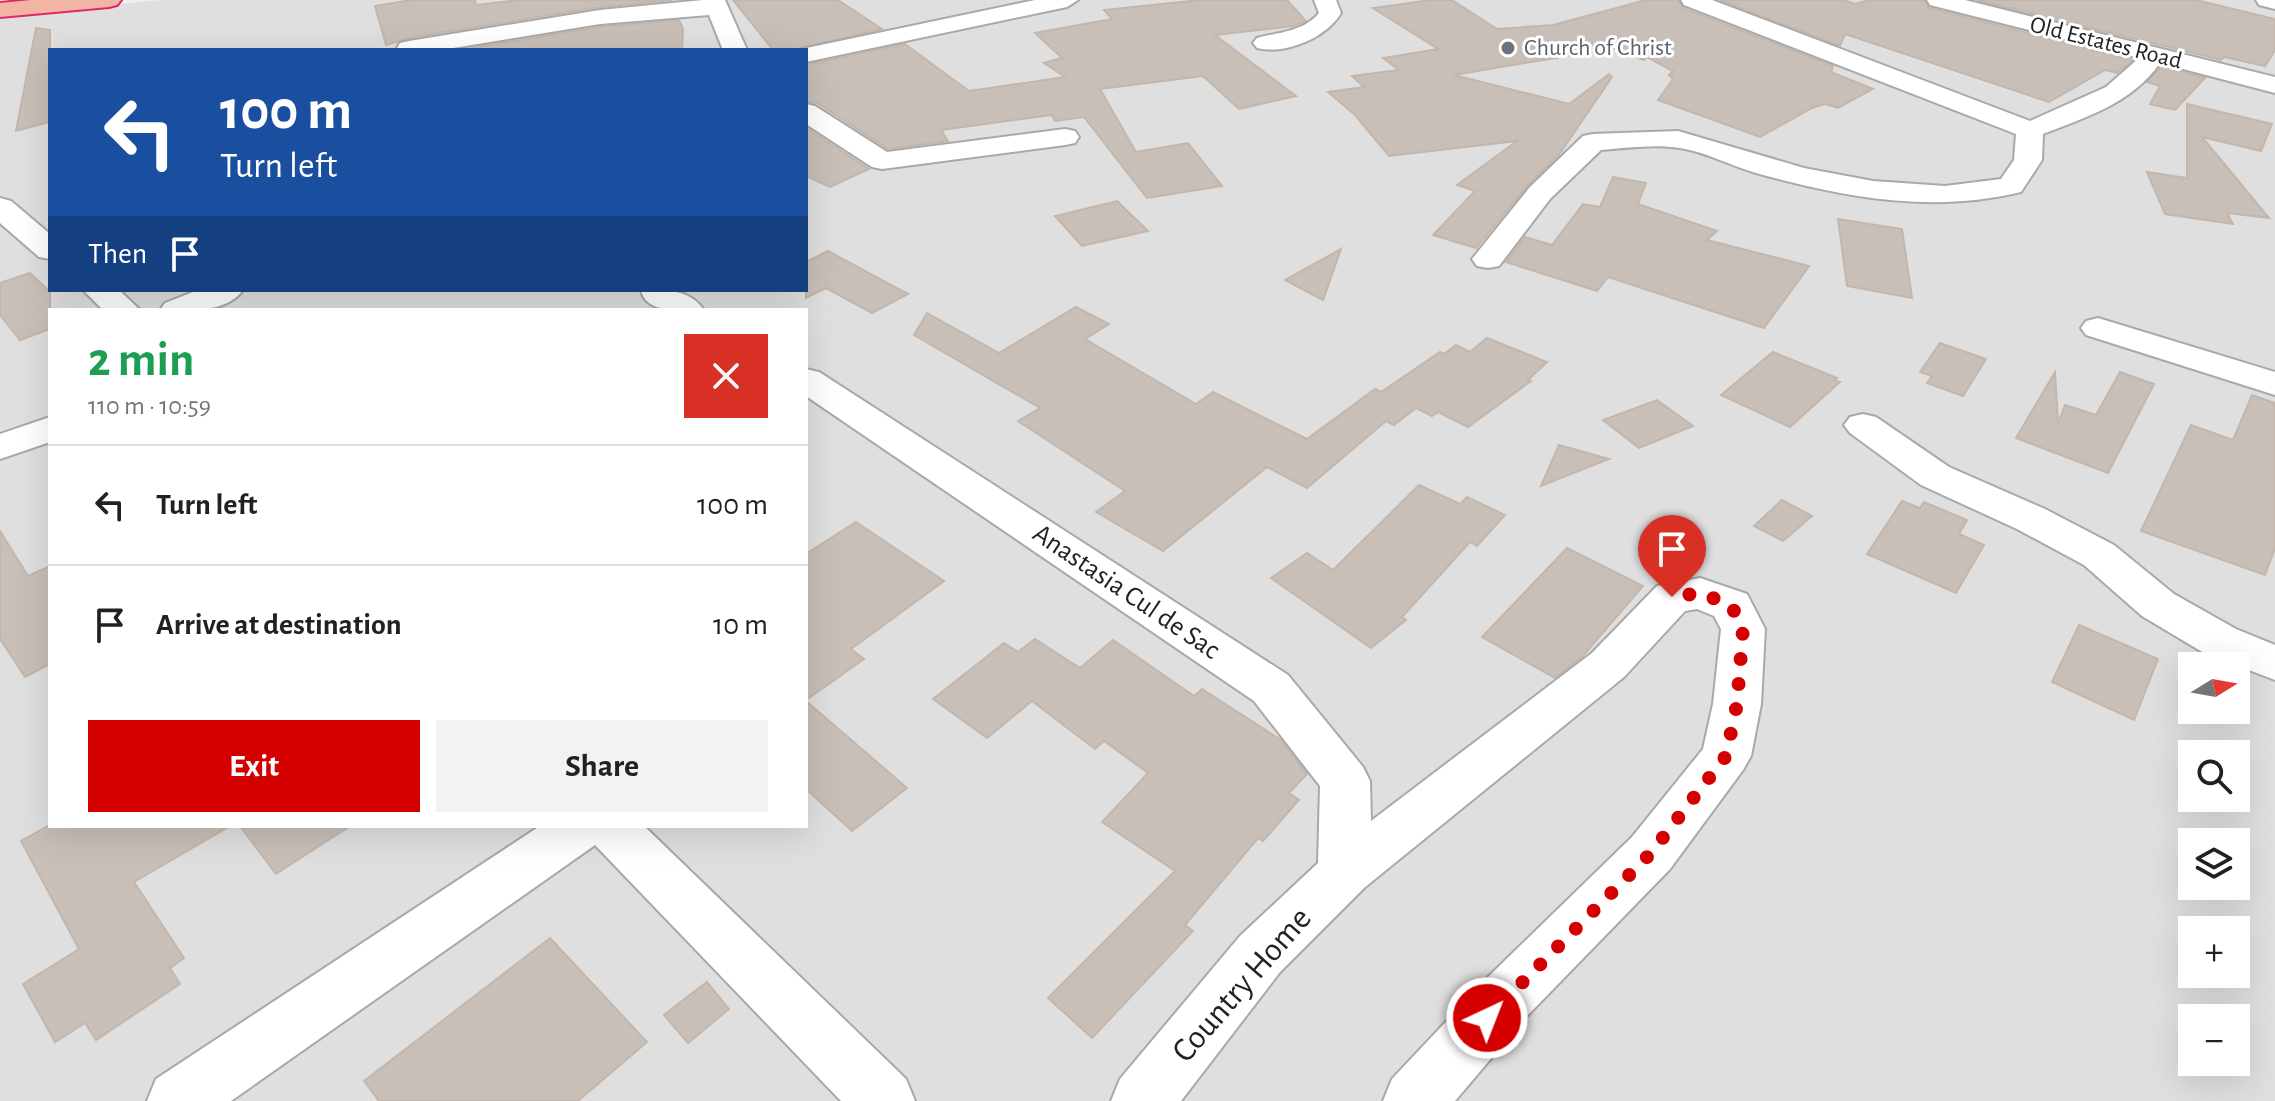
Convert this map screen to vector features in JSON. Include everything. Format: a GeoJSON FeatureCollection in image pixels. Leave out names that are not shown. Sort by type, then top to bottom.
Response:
{"type":"FeatureCollection","features":[{"type":"Feature","properties":{"kind":"highway"},"geometry":{"type":"LineString","coordinates":[[0,10],[109,0]]}},
{"type":"Feature","properties":{"kind":"street"},"geometry":{"type":"LineString","coordinates":[[808,55],[1067,0]]}},
{"type":"Feature","properties":{"kind":"street"},"geometry":{"type":"LineString","coordinates":[[1265,43],[1308,32],[1326,23],[1330,13],[1325,0]]}},
{"type":"Feature","properties":{"kind":"street"},"geometry":{"type":"LineString","coordinates":[[1692,0],[2030,130],[2107,99],[2146,68],[2154,55]]}},
{"type":"Feature","properties":{"kind":"street","name":"Old Estates Road"},"geometry":{"type":"LineString","coordinates":[[1938,0],[2275,85]]}},
{"type":"Feature","properties":{"kind":"street"},"geometry":{"type":"LineString","coordinates":[[2267,0],[2275,2]]}},
{"type":"Feature","properties":{"kind":"street"},"geometry":{"type":"LineString","coordinates":[[409,48],[600,17],[715,4],[734,48]]}},
{"type":"Feature","properties":{"kind":"street"},"geometry":{"type":"LineString","coordinates":[[808,113],[882,161],[1065,137]]}},
{"type":"Feature","properties":{"kind":"street"},"geometry":{"type":"LineString","coordinates":[[1488,259],[1540,193],[1593,142],[1658,138],[1689,141],[1736,158],[1848,185],[1937,196],[1985,193],[2011,186],[2028,160],[2030,130]]}},
{"type":"Feature","properties":{"kind":"street"},"geometry":{"type":"LineString","coordinates":[[0,207],[48,248]]}},
{"type":"Feature","properties":{"kind":"street"},"geometry":{"type":"LineString","coordinates":[[101,292],[121,308]]}},
{"type":"Feature","properties":{"kind":"street"},"geometry":{"type":"LineString","coordinates":[[182,308],[222,292]]}},
{"type":"Feature","properties":{"kind":"street"},"geometry":{"type":"LineString","coordinates":[[656,292],[684,308]]}},
{"type":"Feature","properties":{"kind":"street"},"geometry":{"type":"LineString","coordinates":[[2098,328],[2275,384]]}},
{"type":"Feature","properties":{"kind":"street","name":"Anastasia Cul de Sac"},"geometry":{"type":"LineString","coordinates":[[808,381],[1271,688],[1345,781],[1345,872]]}},
{"type":"Feature","properties":{"kind":"street"},"geometry":{"type":"LineString","coordinates":[[1863,425],[1935,476],[2031,519],[2099,555],[2158,605],[2220,641],[2275,663]]}},
{"type":"Feature","properties":{"kind":"street"},"geometry":{"type":"LineString","coordinates":[[0,447],[48,430]]}},
{"type":"Feature","properties":{"kind":"street","name":"Country Home"},"geometry":{"type":"LineString","coordinates":[[1142,1101],[1260,954],[1345,872],[1608,665],[1672,597],[1700,593],[1731,605],[1743,629],[1737,704],[1726,756],[1651,853],[1508,996],[1414,1101]]}},
{"type":"Feature","properties":{"kind":"street"},"geometry":{"type":"LineString","coordinates":[[178,1101],[579,828]]}},
{"type":"Feature","properties":{"kind":"street"},"geometry":{"type":"LineString","coordinates":[[612,828],[884,1101]]}},
{"type":"Feature","properties":{"kind":"shaded area"},"geometry":{"type":"Polygon","coordinates":[[[161,0],[2275,0],[2275,1101],[0,1101],[0,16],[161,0]]]}},
{"type":"Feature","properties":{"kind":"building"},"geometry":{"type":"Polygon","coordinates":[[[411,0],[475,0],[476,5],[519,0],[672,0],[600,7],[409,38],[386,45],[375,6],[411,0]]]}},
{"type":"Feature","properties":{"kind":"building"},"geometry":{"type":"Polygon","coordinates":[[[733,0],[838,0],[882,29],[802,48],[771,48],[733,0]]]}},
{"type":"Feature","properties":{"kind":"building"},"geometry":{"type":"Polygon","coordinates":[[[1200,0],[1287,0],[1306,21],[1293,26],[1215,35],[1296,96],[1239,109],[1203,76],[1100,89],[1136,152],[1188,143],[1222,186],[1147,198],[1084,117],[1055,121],[1052,115],[941,130],[948,141],[888,149],[817,103],[808,101],[808,65],[905,44],[969,91],[1065,77],[1044,63],[1062,58],[1035,33],[1112,19],[1104,10],[1200,0]]]}},
{"type":"Feature","properties":{"kind":"building"},"geometry":{"type":"Polygon","coordinates":[[[1452,0],[1497,29],[1553,25],[1646,0],[1678,0],[1683,8],[1833,66],[1831,72],[1873,89],[1838,108],[1825,104],[1812,108],[1760,137],[1658,100],[1673,79],[1669,75],[1673,71],[1647,57],[1644,60],[1614,48],[1454,75],[1569,104],[1609,74],[1612,77],[1558,156],[1528,185],[1476,248],[1433,235],[1475,191],[1457,185],[1517,141],[1389,156],[1355,115],[1328,92],[1364,87],[1352,76],[1399,70],[1383,58],[1438,49],[1373,8],[1452,0]]]}},
{"type":"Feature","properties":{"kind":"building"},"geometry":{"type":"Polygon","coordinates":[[[1720,0],[1844,0],[1855,4],[1869,0],[1924,0],[1929,8],[2133,60],[2117,73],[2105,70],[2049,102],[1845,34],[1840,46],[1720,0]]]}},
{"type":"Feature","properties":{"kind":"building"},"geometry":{"type":"Polygon","coordinates":[[[1977,0],[2196,0],[2275,19],[2275,50],[2265,66],[2224,57],[2221,60],[1977,0]]]}},
{"type":"Feature","properties":{"kind":"building"},"geometry":{"type":"Polygon","coordinates":[[[679,20],[683,29],[682,48],[472,48],[600,27],[679,20]]]}},
{"type":"Feature","properties":{"kind":"building"},"geometry":{"type":"Polygon","coordinates":[[[36,28],[50,30],[48,123],[16,131],[36,28]]]}},
{"type":"Feature","properties":{"kind":"building"},"geometry":{"type":"Polygon","coordinates":[[[2161,66],[2205,78],[2175,110],[2150,104],[2160,86],[2147,82],[2161,66]]]}},
{"type":"Feature","properties":{"kind":"building"},"geometry":{"type":"Polygon","coordinates":[[[2187,104],[2272,124],[2261,151],[2202,137],[2269,218],[2227,213],[2233,224],[2165,214],[2147,172],[2187,178],[2187,104]]]}},
{"type":"Feature","properties":{"kind":"building"},"geometry":{"type":"Polygon","coordinates":[[[808,129],[869,169],[830,187],[808,177],[808,129]]]}},
{"type":"Feature","properties":{"kind":"building"},"geometry":{"type":"Polygon","coordinates":[[[1613,177],[1646,183],[1638,204],[1717,231],[1707,240],[1809,266],[1764,328],[1608,277],[1597,291],[1506,262],[1525,237],[1552,245],[1583,204],[1600,207],[1613,177]]]}},
{"type":"Feature","properties":{"kind":"building"},"geometry":{"type":"Polygon","coordinates":[[[1117,201],[1148,231],[1082,246],[1055,216],[1117,201]]]}},
{"type":"Feature","properties":{"kind":"building"},"geometry":{"type":"Polygon","coordinates":[[[1838,219],[1902,229],[1912,298],[1847,286],[1838,219]]]}},
{"type":"Feature","properties":{"kind":"building"},"geometry":{"type":"Polygon","coordinates":[[[1341,249],[1323,300],[1285,280],[1341,249]]]}},
{"type":"Feature","properties":{"kind":"building"},"geometry":{"type":"Polygon","coordinates":[[[828,251],[908,294],[872,313],[826,288],[806,298],[808,261],[828,251]]]}},
{"type":"Feature","properties":{"kind":"building"},"geometry":{"type":"Polygon","coordinates":[[[30,273],[50,292],[48,330],[20,340],[0,315],[0,283],[30,273]]]}},
{"type":"Feature","properties":{"kind":"building"},"geometry":{"type":"Polygon","coordinates":[[[1076,307],[1109,324],[1085,339],[1196,404],[1213,392],[1307,439],[1375,389],[1381,392],[1440,352],[1444,354],[1456,345],[1470,352],[1487,338],[1547,362],[1528,380],[1531,381],[1468,427],[1438,412],[1432,416],[1416,408],[1394,425],[1386,421],[1307,488],[1267,467],[1163,551],[1096,512],[1125,491],[1018,421],[1040,408],[914,335],[927,313],[999,353],[1076,307]]]}},
{"type":"Feature","properties":{"kind":"building"},"geometry":{"type":"Polygon","coordinates":[[[1940,343],[1986,359],[1963,396],[1927,383],[1932,376],[1920,372],[1940,343]]]}},
{"type":"Feature","properties":{"kind":"building"},"geometry":{"type":"Polygon","coordinates":[[[1773,352],[1837,378],[1834,380],[1840,382],[1790,427],[1721,395],[1773,352]]]}},
{"type":"Feature","properties":{"kind":"building"},"geometry":{"type":"Polygon","coordinates":[[[2055,372],[2058,423],[2065,405],[2096,415],[2120,372],[2154,384],[2108,473],[2016,438],[2055,372]]]}},
{"type":"Feature","properties":{"kind":"building"},"geometry":{"type":"Polygon","coordinates":[[[2252,395],[2275,403],[2275,548],[2265,575],[2141,531],[2191,425],[2233,440],[2252,395]]]}},
{"type":"Feature","properties":{"kind":"building"},"geometry":{"type":"Polygon","coordinates":[[[1657,400],[1693,426],[1639,448],[1603,420],[1657,400]]]}},
{"type":"Feature","properties":{"kind":"building"},"geometry":{"type":"Polygon","coordinates":[[[1559,445],[1609,459],[1541,486],[1559,445]]]}},
{"type":"Feature","properties":{"kind":"building"},"geometry":{"type":"Polygon","coordinates":[[[1419,485],[1460,504],[1467,497],[1505,515],[1477,546],[1470,542],[1402,617],[1406,620],[1371,648],[1271,578],[1307,553],[1333,570],[1419,485]]]}},
{"type":"Feature","properties":{"kind":"building"},"geometry":{"type":"Polygon","coordinates":[[[1782,500],[1812,516],[1783,541],[1754,526],[1782,500]]]}},
{"type":"Feature","properties":{"kind":"building"},"geometry":{"type":"Polygon","coordinates":[[[1902,501],[1920,508],[1924,502],[1967,520],[1959,534],[1984,545],[1956,593],[1867,554],[1902,501]]]}},
{"type":"Feature","properties":{"kind":"building"},"geometry":{"type":"Polygon","coordinates":[[[856,522],[944,581],[851,649],[864,659],[808,699],[808,553],[856,522]]]}},
{"type":"Feature","properties":{"kind":"building"},"geometry":{"type":"Polygon","coordinates":[[[0,531],[28,576],[48,567],[48,665],[25,677],[0,639],[0,531]]]}},
{"type":"Feature","properties":{"kind":"building"},"geometry":{"type":"Polygon","coordinates":[[[1567,548],[1643,586],[1582,657],[1555,678],[1482,637],[1567,548]]]}},
{"type":"Feature","properties":{"kind":"building"},"geometry":{"type":"Polygon","coordinates":[[[2079,625],[2158,659],[2134,720],[2052,682],[2079,625]]]}},
{"type":"Feature","properties":{"kind":"building"},"geometry":{"type":"Polygon","coordinates":[[[1035,639],[1080,668],[1113,640],[1194,696],[1202,689],[1281,740],[1307,774],[1289,793],[1299,800],[1263,841],[1258,838],[1185,925],[1193,931],[1092,1038],[1048,998],[1175,871],[1102,822],[1148,773],[1104,741],[1095,749],[1032,701],[987,738],[933,699],[1004,643],[1018,652],[1035,639]]]}},
{"type":"Feature","properties":{"kind":"building"},"geometry":{"type":"Polygon","coordinates":[[[808,703],[907,788],[852,831],[808,791],[808,703]]]}},
{"type":"Feature","properties":{"kind":"building"},"geometry":{"type":"Polygon","coordinates":[[[48,826],[227,828],[134,882],[184,958],[170,968],[180,984],[96,1040],[85,1023],[55,1042],[23,984],[79,949],[21,841],[48,826]]]}},
{"type":"Feature","properties":{"kind":"building"},"geometry":{"type":"Polygon","coordinates":[[[242,828],[347,828],[276,874],[242,828]]]}},
{"type":"Feature","properties":{"kind":"building"},"geometry":{"type":"Polygon","coordinates":[[[550,938],[647,1042],[578,1101],[379,1101],[364,1081],[550,938]]]}},
{"type":"Feature","properties":{"kind":"building"},"geometry":{"type":"Polygon","coordinates":[[[707,982],[729,1009],[688,1043],[664,1015],[707,982]]]}},
{"type":"Feature","properties":{"kind":"place","name":"Church of Christ"},"geometry":{"type":"Point","coordinates":[1508,48]}},
{"type":"Feature","properties":{"kind":"route"},"geometry":{"type":"LineString","coordinates":[[1487,1018],[1651,853],[1726,756],[1737,704],[1743,629],[1731,605],[1700,593],[1672,597]]}}]}
